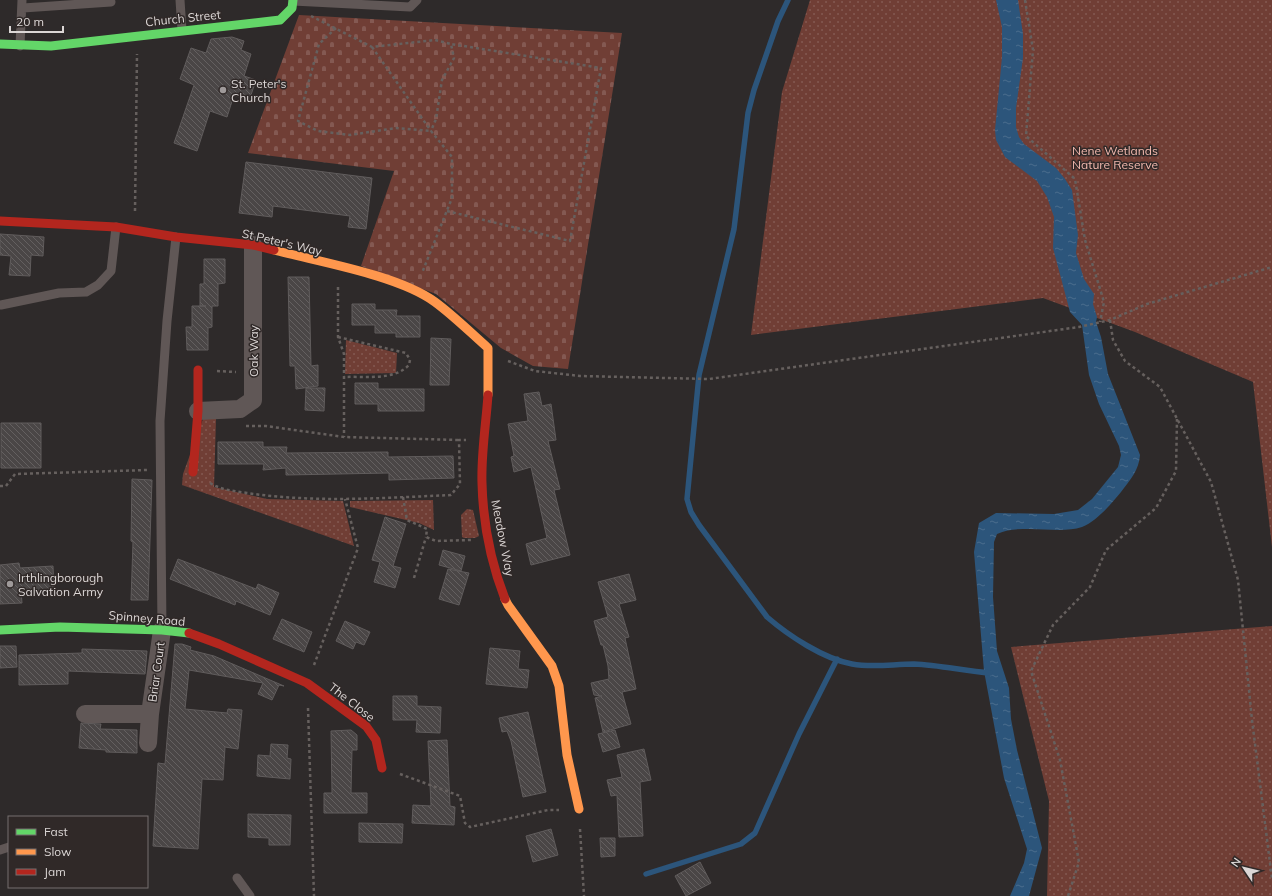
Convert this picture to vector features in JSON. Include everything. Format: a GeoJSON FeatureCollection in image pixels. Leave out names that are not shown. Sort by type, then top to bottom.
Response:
{"type":"FeatureCollection","features":[{"type":"Feature","properties":{"kind":"street","name":"Church Street"},"geometry":{"type":"LineString","coordinates":[[0,44],[20,47],[48,46],[137,34],[280,20],[293,3]]}},
{"type":"Feature","properties":{"kind":"street","name":"St Peter's Way"},"geometry":{"type":"LineString","coordinates":[[0,221],[27,221],[116,227],[176,237],[253,245],[377,277],[414,290],[435,302],[488,348]]}},
{"type":"Feature","properties":{"kind":"street","name":"Oak Way"},"geometry":{"type":"LineString","coordinates":[[198,411],[240,409],[253,400],[253,245]]}},
{"type":"Feature","properties":{"kind":"street","name":"Meadow Way"},"geometry":{"type":"LineString","coordinates":[[488,348],[488,381],[482,482],[484,508],[495,574],[508,605],[552,666],[559,686],[567,755],[579,809]]}},
{"type":"Feature","properties":{"kind":"street"},"geometry":{"type":"LineString","coordinates":[[193,472],[198,411],[198,370]]}},
{"type":"Feature","properties":{"kind":"street","name":"Spinney Road"},"geometry":{"type":"LineString","coordinates":[[0,630],[74,627],[185,632],[219,644],[307,683]]}},
{"type":"Feature","properties":{"kind":"street","name":"Briar Court"},"geometry":{"type":"LineString","coordinates":[[148,743],[150,714],[162,630]]}},
{"type":"Feature","properties":{"kind":"street","name":"The Close"},"geometry":{"type":"LineString","coordinates":[[307,683],[366,726],[376,740],[382,768]]}},
{"type":"Feature","properties":{"kind":"street","name":"Briar Court"},"geometry":{"type":"LineString","coordinates":[[86,714],[150,714]]}},
{"type":"Feature","properties":{"kind":"lane"},"geometry":{"type":"LineString","coordinates":[[180,0],[182,30]]}},
{"type":"Feature","properties":{"kind":"lane"},"geometry":{"type":"LineString","coordinates":[[293,3],[410,7],[417,0]]}},
{"type":"Feature","properties":{"kind":"lane"},"geometry":{"type":"LineString","coordinates":[[20,47],[22,4],[111,2]]}},
{"type":"Feature","properties":{"kind":"lane"},"geometry":{"type":"LineString","coordinates":[[1,305],[59,293],[86,292],[98,285],[111,271],[116,227]]}},
{"type":"Feature","properties":{"kind":"lane"},"geometry":{"type":"LineString","coordinates":[[162,630],[160,422],[166,329],[176,237]]}},
{"type":"Feature","properties":{"kind":"lane"},"geometry":{"type":"LineString","coordinates":[[237,878],[250,896]]}},
{"type":"Feature","properties":{"kind":"path"},"geometry":{"type":"LineString","coordinates":[[1025,0],[1033,50],[1026,136],[1075,179],[1085,240],[1104,302],[1100,322]]}},
{"type":"Feature","properties":{"kind":"path"},"geometry":{"type":"LineString","coordinates":[[293,3],[372,47],[431,131],[452,157],[452,198],[434,246],[414,290]]}},
{"type":"Feature","properties":{"kind":"path"},"geometry":{"type":"LineString","coordinates":[[336,28],[319,44],[298,121],[318,131],[350,135],[396,128],[431,131]]}},
{"type":"Feature","properties":{"kind":"path"},"geometry":{"type":"LineString","coordinates":[[135,229],[137,34]]}},
{"type":"Feature","properties":{"kind":"path"},"geometry":{"type":"LineString","coordinates":[[372,47],[435,40],[451,44],[601,68],[570,241],[447,211]]}},
{"type":"Feature","properties":{"kind":"path"},"geometry":{"type":"LineString","coordinates":[[431,131],[436,119],[442,80],[454,58],[451,44]]}},
{"type":"Feature","properties":{"kind":"path"},"geometry":{"type":"LineString","coordinates":[[488,348],[502,358],[535,371],[580,376],[709,379],[1079,327],[1110,320],[1147,304],[1272,267]]}},
{"type":"Feature","properties":{"kind":"path"},"geometry":{"type":"LineString","coordinates":[[338,268],[338,337],[344,354],[344,437]]}},
{"type":"Feature","properties":{"kind":"path"},"geometry":{"type":"LineString","coordinates":[[1110,320],[1114,340],[1125,361],[1160,387],[1211,482],[1238,580],[1252,720],[1272,879]]}},
{"type":"Feature","properties":{"kind":"path"},"geometry":{"type":"LineString","coordinates":[[338,337],[406,353],[410,360],[410,365],[404,371],[394,375],[344,377]]}},
{"type":"Feature","properties":{"kind":"path"},"geometry":{"type":"LineString","coordinates":[[1068,896],[1080,862],[1060,760],[1031,671],[1053,625],[1090,587],[1106,550],[1156,508],[1176,471],[1177,419]]}},
{"type":"Feature","properties":{"kind":"path"},"geometry":{"type":"LineString","coordinates":[[244,426],[266,426],[344,437],[484,440]]}},
{"type":"Feature","properties":{"kind":"path"},"geometry":{"type":"LineString","coordinates":[[193,472],[218,488],[268,496],[346,499],[451,495],[460,484],[459,440]]}},
{"type":"Feature","properties":{"kind":"path"},"geometry":{"type":"LineString","coordinates":[[0,486],[6,486],[15,474],[160,470]]}},
{"type":"Feature","properties":{"kind":"path"},"geometry":{"type":"LineString","coordinates":[[403,497],[407,520],[427,529],[414,578]]}},
{"type":"Feature","properties":{"kind":"path"},"geometry":{"type":"LineString","coordinates":[[314,896],[307,683],[358,548],[346,499]]}},
{"type":"Feature","properties":{"kind":"path"},"geometry":{"type":"LineString","coordinates":[[426,537],[436,541],[489,539]]}},
{"type":"Feature","properties":{"kind":"path"},"geometry":{"type":"LineString","coordinates":[[382,768],[460,796],[465,823],[470,827],[548,810],[579,809],[584,896]]}},
{"type":"Feature","properties":{"kind":"green space","name":"Nene Wetlands Nature Reserve"},"geometry":{"type":"Polygon","coordinates":[[[810,0],[1272,0],[1272,547],[1253,382],[1135,332],[1043,298],[751,335],[782,92],[810,0]]]}},
{"type":"Feature","properties":{"kind":"green space"},"geometry":{"type":"Polygon","coordinates":[[[299,15],[622,33],[568,369],[533,366],[501,348],[436,294],[361,266],[394,171],[248,153],[299,15]]]}},
{"type":"Feature","properties":{"kind":"green space"},"geometry":{"type":"Polygon","coordinates":[[[346,340],[397,353],[396,373],[345,374],[346,340]]]}},
{"type":"Feature","properties":{"kind":"green space"},"geometry":{"type":"Polygon","coordinates":[[[203,419],[216,419],[214,487],[267,499],[343,501],[354,546],[182,485],[183,474],[203,419]]]}},
{"type":"Feature","properties":{"kind":"green space"},"geometry":{"type":"Polygon","coordinates":[[[433,500],[434,530],[419,523],[350,507],[350,501],[433,500]]]}},
{"type":"Feature","properties":{"kind":"green space"},"geometry":{"type":"Polygon","coordinates":[[[467,509],[473,510],[479,536],[475,538],[462,537],[461,515],[467,509]]]}},
{"type":"Feature","properties":{"kind":"green space"},"geometry":{"type":"Polygon","coordinates":[[[1272,626],[1272,896],[1047,896],[1049,801],[1011,647],[1272,626]]]}},
{"type":"Feature","properties":{"kind":"water"},"geometry":{"type":"Polygon","coordinates":[[[996,0],[1018,0],[1023,34],[1023,58],[1016,108],[1016,127],[1019,137],[1024,144],[1056,168],[1072,190],[1078,235],[1076,253],[1084,279],[1094,294],[1093,304],[1097,317],[1096,322],[1101,337],[1108,374],[1140,455],[1138,465],[1131,479],[1113,502],[1088,524],[1076,529],[1009,530],[997,534],[994,542],[993,597],[997,651],[1009,688],[1011,719],[1017,750],[1042,848],[1029,896],[1010,896],[1024,863],[1027,849],[1004,778],[984,671],[974,552],[979,523],[996,513],[1054,514],[1078,510],[1092,499],[1118,467],[1121,455],[1119,446],[1099,404],[1089,375],[1082,325],[1070,312],[1053,248],[1054,217],[1047,197],[1037,181],[1005,157],[996,140],[995,130],[1002,57],[1002,27],[996,0]]]}},
{"type":"Feature","properties":{"kind":"building","name":"St. Peter's Church"},"geometry":{"type":"Polygon","coordinates":[[[232,37],[244,41],[241,50],[251,54],[244,76],[256,80],[249,101],[234,95],[227,117],[210,111],[197,151],[174,143],[194,85],[180,79],[191,48],[206,53],[211,39],[232,37]]]}},
{"type":"Feature","properties":{"kind":"building"},"geometry":{"type":"Polygon","coordinates":[[[246,162],[372,178],[366,229],[348,227],[350,216],[273,206],[272,217],[239,213],[246,162]]]}},
{"type":"Feature","properties":{"kind":"building"},"geometry":{"type":"Polygon","coordinates":[[[0,234],[44,237],[43,256],[31,255],[30,276],[9,275],[11,256],[0,255],[0,234]]]}},
{"type":"Feature","properties":{"kind":"building"},"geometry":{"type":"Polygon","coordinates":[[[204,259],[225,259],[225,283],[218,284],[218,306],[212,306],[212,327],[208,328],[208,350],[187,350],[186,327],[192,327],[192,306],[200,306],[200,284],[204,284],[204,259]]]}},
{"type":"Feature","properties":{"kind":"building"},"geometry":{"type":"Polygon","coordinates":[[[288,277],[309,277],[311,366],[318,365],[318,386],[296,389],[295,366],[290,366],[288,277]]]}},
{"type":"Feature","properties":{"kind":"building"},"geometry":{"type":"Polygon","coordinates":[[[352,304],[375,304],[375,310],[397,310],[396,316],[420,316],[420,337],[396,337],[396,333],[375,333],[375,325],[352,325],[352,304]]]}},
{"type":"Feature","properties":{"kind":"building"},"geometry":{"type":"Polygon","coordinates":[[[431,338],[451,339],[449,385],[430,385],[431,338]]]}},
{"type":"Feature","properties":{"kind":"building"},"geometry":{"type":"Polygon","coordinates":[[[355,383],[378,383],[378,389],[424,389],[424,411],[378,411],[378,404],[355,404],[355,383]]]}},
{"type":"Feature","properties":{"kind":"building"},"geometry":{"type":"Polygon","coordinates":[[[306,388],[325,388],[324,411],[305,410],[306,388]]]}},
{"type":"Feature","properties":{"kind":"building"},"geometry":{"type":"Polygon","coordinates":[[[539,392],[542,406],[551,404],[556,440],[548,441],[560,489],[554,490],[570,555],[531,565],[526,544],[547,538],[531,467],[514,472],[511,457],[514,456],[508,424],[528,421],[524,394],[539,392]]]}},
{"type":"Feature","properties":{"kind":"building"},"geometry":{"type":"Polygon","coordinates":[[[1,423],[41,423],[41,468],[1,468],[1,423]]]}},
{"type":"Feature","properties":{"kind":"building"},"geometry":{"type":"Polygon","coordinates":[[[218,442],[263,442],[263,447],[287,447],[286,453],[388,452],[388,457],[453,456],[454,478],[389,480],[389,473],[286,475],[286,468],[263,470],[264,464],[218,464],[218,442]]]}},
{"type":"Feature","properties":{"kind":"building"},"geometry":{"type":"Polygon","coordinates":[[[132,479],[152,480],[148,600],[131,600],[133,542],[131,541],[132,479]]]}},
{"type":"Feature","properties":{"kind":"building"},"geometry":{"type":"Polygon","coordinates":[[[385,517],[406,524],[393,566],[401,568],[395,588],[374,582],[380,562],[372,560],[385,517]]]}},
{"type":"Feature","properties":{"kind":"building"},"geometry":{"type":"Polygon","coordinates":[[[443,550],[465,556],[461,571],[439,565],[443,550]]]}},
{"type":"Feature","properties":{"kind":"building"},"geometry":{"type":"Polygon","coordinates":[[[178,559],[256,589],[258,584],[279,593],[270,615],[236,601],[235,605],[170,579],[178,559]]]}},
{"type":"Feature","properties":{"kind":"building"},"geometry":{"type":"Polygon","coordinates":[[[19,563],[20,568],[53,566],[54,590],[21,591],[22,603],[0,604],[0,565],[19,563]]]}},
{"type":"Feature","properties":{"kind":"building"},"geometry":{"type":"Polygon","coordinates":[[[448,569],[469,573],[459,605],[439,599],[448,569]]]}},
{"type":"Feature","properties":{"kind":"building"},"geometry":{"type":"Polygon","coordinates":[[[629,574],[636,600],[619,604],[629,637],[625,638],[636,689],[622,692],[631,724],[603,732],[595,698],[602,696],[594,695],[591,683],[609,679],[608,666],[603,645],[601,645],[594,621],[608,617],[598,582],[629,574]]]}},
{"type":"Feature","properties":{"kind":"building"},"geometry":{"type":"Polygon","coordinates":[[[282,619],[312,632],[304,652],[273,639],[282,619]]]}},
{"type":"Feature","properties":{"kind":"building"},"geometry":{"type":"Polygon","coordinates":[[[345,621],[370,632],[364,645],[356,642],[353,649],[336,641],[345,621]]]}},
{"type":"Feature","properties":{"kind":"building"},"geometry":{"type":"Polygon","coordinates":[[[175,644],[182,644],[191,647],[190,650],[214,656],[284,686],[279,685],[272,700],[258,694],[263,683],[189,670],[185,709],[227,713],[228,709],[242,710],[238,749],[225,747],[223,780],[202,779],[198,849],[153,846],[158,763],[165,764],[175,644]]]}},
{"type":"Feature","properties":{"kind":"building"},"geometry":{"type":"Polygon","coordinates":[[[0,646],[16,646],[17,667],[0,668],[0,646]]]}},
{"type":"Feature","properties":{"kind":"building"},"geometry":{"type":"Polygon","coordinates":[[[490,648],[520,651],[518,669],[529,670],[527,688],[486,684],[490,648]]]}},
{"type":"Feature","properties":{"kind":"building"},"geometry":{"type":"Polygon","coordinates":[[[82,649],[147,651],[145,674],[68,671],[68,684],[19,685],[19,655],[82,653],[82,649]]]}},
{"type":"Feature","properties":{"kind":"building"},"geometry":{"type":"Polygon","coordinates":[[[393,696],[417,696],[417,706],[441,707],[440,733],[416,732],[417,720],[393,720],[393,696]]]}},
{"type":"Feature","properties":{"kind":"building"},"geometry":{"type":"Polygon","coordinates":[[[528,712],[546,792],[523,797],[511,741],[507,731],[502,732],[499,718],[528,712]]]}},
{"type":"Feature","properties":{"kind":"building"},"geometry":{"type":"Polygon","coordinates":[[[81,723],[101,724],[100,729],[137,730],[137,753],[106,752],[106,750],[79,748],[81,723]]]}},
{"type":"Feature","properties":{"kind":"building"},"geometry":{"type":"Polygon","coordinates":[[[351,730],[357,735],[357,750],[352,750],[351,793],[367,793],[367,813],[324,813],[324,793],[332,793],[331,731],[351,730]]]}},
{"type":"Feature","properties":{"kind":"building"},"geometry":{"type":"Polygon","coordinates":[[[615,730],[620,747],[603,752],[598,734],[615,730]]]}},
{"type":"Feature","properties":{"kind":"building"},"geometry":{"type":"Polygon","coordinates":[[[447,740],[450,806],[455,807],[454,825],[412,823],[413,805],[431,806],[428,741],[447,740]]]}},
{"type":"Feature","properties":{"kind":"building"},"geometry":{"type":"Polygon","coordinates":[[[271,744],[288,745],[287,758],[291,759],[290,779],[257,776],[258,755],[270,756],[271,744]]]}},
{"type":"Feature","properties":{"kind":"building"},"geometry":{"type":"Polygon","coordinates":[[[644,749],[651,780],[640,782],[643,836],[619,837],[617,795],[611,796],[607,780],[622,777],[617,755],[644,749]]]}},
{"type":"Feature","properties":{"kind":"building"},"geometry":{"type":"Polygon","coordinates":[[[248,814],[291,815],[290,845],[269,845],[269,838],[248,837],[248,814]]]}},
{"type":"Feature","properties":{"kind":"building"},"geometry":{"type":"Polygon","coordinates":[[[359,823],[403,824],[402,843],[359,842],[359,823]]]}},
{"type":"Feature","properties":{"kind":"building"},"geometry":{"type":"Polygon","coordinates":[[[551,829],[558,855],[533,862],[526,836],[551,829]]]}},
{"type":"Feature","properties":{"kind":"building"},"geometry":{"type":"Polygon","coordinates":[[[600,838],[615,838],[615,856],[601,857],[600,838]]]}},
{"type":"Feature","properties":{"kind":"building"},"geometry":{"type":"Polygon","coordinates":[[[700,862],[711,883],[686,896],[675,876],[700,862]]]}},
{"type":"Feature","properties":{"kind":"waterway"},"geometry":{"type":"LineString","coordinates":[[788,0],[778,21],[754,90],[748,113],[734,229],[699,375],[687,499],[691,512],[699,525],[767,617],[807,646],[830,657],[852,664],[875,666],[914,664],[990,673]]}},
{"type":"Feature","properties":{"kind":"waterway"},"geometry":{"type":"LineString","coordinates":[[646,874],[741,844],[755,833],[799,734],[837,659]]}},
{"type":"Feature","properties":{"kind":"traffic: fast"},"geometry":{"type":"LineString","coordinates":[[0,44],[51,46],[280,20],[292,8],[293,0]]}},
{"type":"Feature","properties":{"kind":"traffic: fast"},"geometry":{"type":"LineString","coordinates":[[0,630],[60,627],[162,630],[189,633]]}},
{"type":"Feature","properties":{"kind":"traffic: slow"},"geometry":{"type":"LineString","coordinates":[[274,250],[358,270],[380,277],[401,284],[435,302],[488,348],[488,395]]}},
{"type":"Feature","properties":{"kind":"traffic: slow"},"geometry":{"type":"LineString","coordinates":[[505,599],[552,666],[559,686],[567,755],[579,809]]}},
{"type":"Feature","properties":{"kind":"traffic: jam"},"geometry":{"type":"LineString","coordinates":[[0,221],[116,227],[176,237],[253,245],[274,250]]}},
{"type":"Feature","properties":{"kind":"traffic: jam"},"geometry":{"type":"LineString","coordinates":[[193,472],[198,411],[198,370]]}},
{"type":"Feature","properties":{"kind":"traffic: jam"},"geometry":{"type":"LineString","coordinates":[[488,395],[482,461],[484,513],[492,557],[505,599]]}},
{"type":"Feature","properties":{"kind":"traffic: jam"},"geometry":{"type":"LineString","coordinates":[[189,633],[219,644],[307,683],[366,726],[376,740],[382,768]]}},
{"type":"Feature","properties":{"kind":"place","name":"St. Peter's Church"},"geometry":{"type":"Point","coordinates":[223,90]}},
{"type":"Feature","properties":{"kind":"place","name":"Irthlingborough Salvation Army"},"geometry":{"type":"Point","coordinates":[10,584]}}]}
